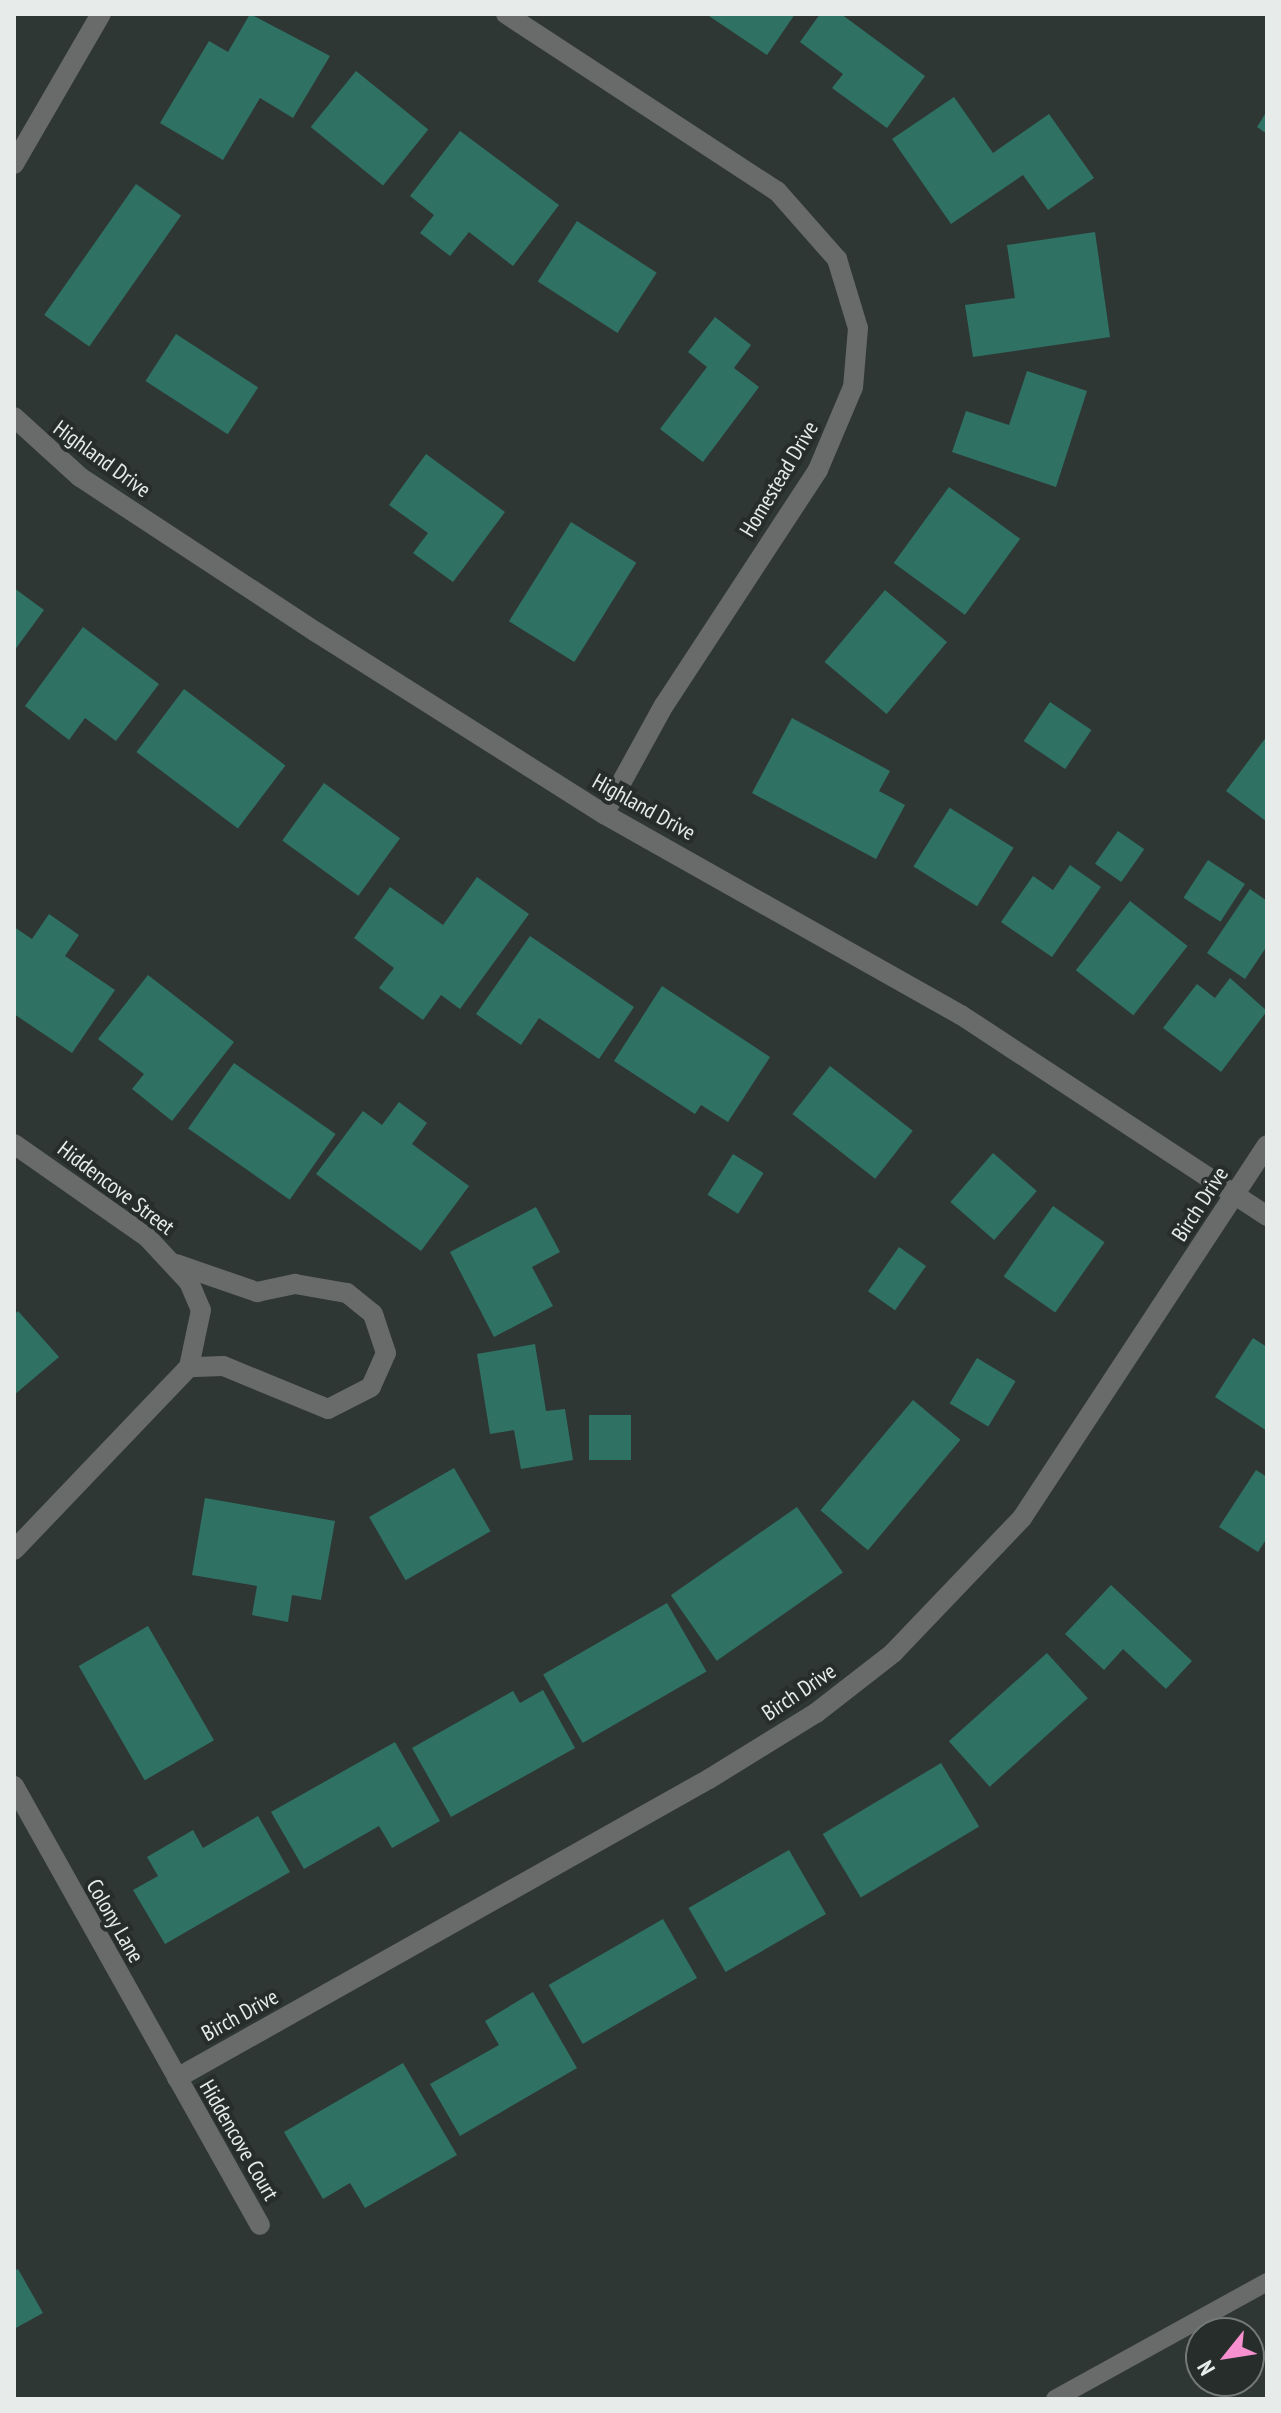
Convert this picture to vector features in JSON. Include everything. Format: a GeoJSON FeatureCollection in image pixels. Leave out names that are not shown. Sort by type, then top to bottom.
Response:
{"type":"FeatureCollection","features":[{"type":"Feature","properties":{"kind":"street"},"geometry":{"type":"LineString","coordinates":[[14,164],[101,14]]}},
{"type":"Feature","properties":{"kind":"street","name":"Homestead Drive"},"geometry":{"type":"LineString","coordinates":[[506,14],[777,191],[837,259],[858,328],[853,387],[818,470],[664,705],[604,814]]}},
{"type":"Feature","properties":{"kind":"street","name":"Highland Drive"},"geometry":{"type":"LineString","coordinates":[[14,417],[80,477],[604,814],[961,1015],[1267,1216]]}},
{"type":"Feature","properties":{"kind":"street","name":"Hiddencove Street"},"geometry":{"type":"LineString","coordinates":[[14,1144],[174,1264],[201,1310],[189,1367]]}},
{"type":"Feature","properties":{"kind":"street","name":"Birch Drive"},"geometry":{"type":"LineString","coordinates":[[177,2078],[709,1779],[816,1713],[893,1653],[1022,1518],[1267,1145]]}},
{"type":"Feature","properties":{"kind":"street"},"geometry":{"type":"LineString","coordinates":[[14,1550],[189,1367],[223,1366],[328,1409],[371,1387],[386,1353],[373,1314],[347,1293],[295,1284],[257,1292],[174,1264]]}},
{"type":"Feature","properties":{"kind":"street","name":"Colony Lane"},"geometry":{"type":"LineString","coordinates":[[14,1786],[177,2078]]}},
{"type":"Feature","properties":{"kind":"street","name":"Hiddencove Court"},"geometry":{"type":"LineString","coordinates":[[177,2078],[260,2225]]}},
{"type":"Feature","properties":{"kind":"lane"},"geometry":{"type":"LineString","coordinates":[[1055,2399],[1267,2282]]}},
{"type":"Feature","properties":{"kind":"building"},"geometry":{"type":"Polygon","coordinates":[[[250,14],[330,56],[293,118],[260,98],[223,160],[160,123],[209,41],[228,52],[250,14]]]}},
{"type":"Feature","properties":{"kind":"building"},"geometry":{"type":"Polygon","coordinates":[[[706,14],[795,14],[767,55],[706,14]]]}},
{"type":"Feature","properties":{"kind":"building"},"geometry":{"type":"Polygon","coordinates":[[[820,14],[841,14],[925,76],[887,128],[832,88],[843,74],[800,42],[820,14]]]}},
{"type":"Feature","properties":{"kind":"building"},"geometry":{"type":"Polygon","coordinates":[[[356,71],[428,130],[383,185],[311,127],[356,71]]]}},
{"type":"Feature","properties":{"kind":"building"},"geometry":{"type":"Polygon","coordinates":[[[954,97],[993,153],[1049,114],[1094,178],[1048,210],[1023,175],[951,224],[892,139],[954,97]]]}},
{"type":"Feature","properties":{"kind":"building"},"geometry":{"type":"Polygon","coordinates":[[[1267,111],[1267,134],[1257,127],[1267,111]]]}},
{"type":"Feature","properties":{"kind":"building"},"geometry":{"type":"Polygon","coordinates":[[[460,131],[559,205],[513,266],[469,232],[450,256],[420,233],[434,215],[410,196],[460,131]]]}},
{"type":"Feature","properties":{"kind":"building"},"geometry":{"type":"Polygon","coordinates":[[[136,184],[181,216],[89,347],[44,315],[136,184]]]}},
{"type":"Feature","properties":{"kind":"building"},"geometry":{"type":"Polygon","coordinates":[[[577,221],[657,273],[617,333],[538,281],[577,221]]]}},
{"type":"Feature","properties":{"kind":"building"},"geometry":{"type":"Polygon","coordinates":[[[1095,232],[1110,337],[973,357],[965,305],[1015,298],[1007,245],[1095,232]]]}},
{"type":"Feature","properties":{"kind":"building"},"geometry":{"type":"Polygon","coordinates":[[[715,317],[751,345],[734,368],[759,387],[703,462],[660,429],[707,367],[688,352],[715,317]]]}},
{"type":"Feature","properties":{"kind":"building"},"geometry":{"type":"Polygon","coordinates":[[[176,334],[258,387],[228,434],[146,381],[176,334]]]}},
{"type":"Feature","properties":{"kind":"building"},"geometry":{"type":"Polygon","coordinates":[[[1027,371],[1087,391],[1056,487],[952,452],[966,411],[1009,425],[1027,371]]]}},
{"type":"Feature","properties":{"kind":"building"},"geometry":{"type":"Polygon","coordinates":[[[426,454],[505,512],[453,582],[413,553],[428,533],[389,505],[426,454]]]}},
{"type":"Feature","properties":{"kind":"building"},"geometry":{"type":"Polygon","coordinates":[[[949,487],[1020,539],[965,615],[894,563],[949,487]]]}},
{"type":"Feature","properties":{"kind":"building"},"geometry":{"type":"Polygon","coordinates":[[[571,522],[636,563],[574,662],[509,621],[571,522]]]}},
{"type":"Feature","properties":{"kind":"building"},"geometry":{"type":"Polygon","coordinates":[[[14,588],[44,610],[14,651],[14,588]]]}},
{"type":"Feature","properties":{"kind":"building"},"geometry":{"type":"Polygon","coordinates":[[[885,590],[947,642],[887,714],[825,662],[885,590]]]}},
{"type":"Feature","properties":{"kind":"building"},"geometry":{"type":"Polygon","coordinates":[[[83,627],[159,684],[116,741],[85,718],[69,740],[25,706],[83,627]]]}},
{"type":"Feature","properties":{"kind":"building"},"geometry":{"type":"Polygon","coordinates":[[[184,689],[285,765],[238,829],[136,752],[184,689]]]}},
{"type":"Feature","properties":{"kind":"building"},"geometry":{"type":"Polygon","coordinates":[[[1050,702],[1091,730],[1065,769],[1024,741],[1050,702]]]}},
{"type":"Feature","properties":{"kind":"building"},"geometry":{"type":"Polygon","coordinates":[[[792,718],[890,771],[879,791],[905,805],[876,859],[752,793],[792,718]]]}},
{"type":"Feature","properties":{"kind":"building"},"geometry":{"type":"Polygon","coordinates":[[[1267,736],[1267,822],[1226,791],[1267,736]]]}},
{"type":"Feature","properties":{"kind":"building"},"geometry":{"type":"Polygon","coordinates":[[[324,783],[400,838],[358,896],[282,840],[324,783]]]}},
{"type":"Feature","properties":{"kind":"building"},"geometry":{"type":"Polygon","coordinates":[[[950,808],[1014,848],[977,906],[913,867],[950,808]]]}},
{"type":"Feature","properties":{"kind":"building"},"geometry":{"type":"Polygon","coordinates":[[[1118,831],[1144,849],[1121,882],[1095,864],[1118,831]]]}},
{"type":"Feature","properties":{"kind":"building"},"geometry":{"type":"Polygon","coordinates":[[[1208,860],[1245,884],[1220,922],[1183,898],[1208,860]]]}},
{"type":"Feature","properties":{"kind":"building"},"geometry":{"type":"Polygon","coordinates":[[[1070,865],[1101,887],[1052,957],[1001,922],[1033,876],[1053,890],[1070,865]]]}},
{"type":"Feature","properties":{"kind":"building"},"geometry":{"type":"Polygon","coordinates":[[[477,877],[529,914],[460,1009],[441,995],[423,1020],[379,988],[394,968],[354,938],[390,887],[443,925],[477,877]]]}},
{"type":"Feature","properties":{"kind":"building"},"geometry":{"type":"Polygon","coordinates":[[[1250,889],[1267,901],[1267,946],[1245,979],[1207,953],[1250,889]]]}},
{"type":"Feature","properties":{"kind":"building"},"geometry":{"type":"Polygon","coordinates":[[[1130,901],[1188,946],[1133,1015],[1076,970],[1130,901]]]}},
{"type":"Feature","properties":{"kind":"building"},"geometry":{"type":"Polygon","coordinates":[[[49,914],[79,935],[65,956],[115,990],[72,1053],[14,1014],[14,927],[32,939],[49,914]]]}},
{"type":"Feature","properties":{"kind":"building"},"geometry":{"type":"Polygon","coordinates":[[[530,936],[634,1007],[599,1059],[539,1018],[521,1045],[476,1014],[530,936]]]}},
{"type":"Feature","properties":{"kind":"building"},"geometry":{"type":"Polygon","coordinates":[[[148,975],[234,1042],[172,1121],[132,1089],[144,1074],[98,1039],[148,975]]]}},
{"type":"Feature","properties":{"kind":"building"},"geometry":{"type":"Polygon","coordinates":[[[1230,978],[1267,1011],[1221,1072],[1163,1028],[1197,984],[1215,998],[1230,978]]]}},
{"type":"Feature","properties":{"kind":"building"},"geometry":{"type":"Polygon","coordinates":[[[662,986],[770,1057],[728,1122],[701,1105],[695,1114],[614,1061],[662,986]]]}},
{"type":"Feature","properties":{"kind":"building"},"geometry":{"type":"Polygon","coordinates":[[[234,1063],[336,1134],[290,1200],[188,1129],[234,1063]]]}},
{"type":"Feature","properties":{"kind":"building"},"geometry":{"type":"Polygon","coordinates":[[[830,1066],[913,1131],[875,1179],[792,1114],[830,1066]]]}},
{"type":"Feature","properties":{"kind":"building"},"geometry":{"type":"Polygon","coordinates":[[[399,1102],[427,1123],[412,1144],[469,1186],[421,1251],[316,1174],[363,1111],[382,1125],[399,1102]]]}},
{"type":"Feature","properties":{"kind":"building"},"geometry":{"type":"Polygon","coordinates":[[[993,1153],[1037,1191],[994,1240],[950,1202],[993,1153]]]}},
{"type":"Feature","properties":{"kind":"building"},"geometry":{"type":"Polygon","coordinates":[[[733,1154],[764,1173],[738,1214],[708,1195],[733,1154]]]}},
{"type":"Feature","properties":{"kind":"building"},"geometry":{"type":"Polygon","coordinates":[[[1053,1206],[1105,1242],[1055,1313],[1004,1276],[1053,1206]]]}},
{"type":"Feature","properties":{"kind":"building"},"geometry":{"type":"Polygon","coordinates":[[[536,1207],[560,1252],[532,1267],[553,1306],[494,1337],[450,1252],[536,1207]]]}},
{"type":"Feature","properties":{"kind":"building"},"geometry":{"type":"Polygon","coordinates":[[[899,1247],[926,1266],[895,1310],[868,1291],[899,1247]]]}},
{"type":"Feature","properties":{"kind":"building"},"geometry":{"type":"Polygon","coordinates":[[[18,1311],[59,1357],[14,1395],[14,1315],[18,1311]]]}},
{"type":"Feature","properties":{"kind":"building"},"geometry":{"type":"Polygon","coordinates":[[[1253,1338],[1267,1347],[1267,1431],[1215,1397],[1253,1338]]]}},
{"type":"Feature","properties":{"kind":"building"},"geometry":{"type":"Polygon","coordinates":[[[535,1344],[546,1411],[565,1409],[573,1460],[521,1469],[514,1430],[490,1434],[477,1354],[535,1344]]]}},
{"type":"Feature","properties":{"kind":"building"},"geometry":{"type":"Polygon","coordinates":[[[977,1358],[1016,1381],[988,1427],[950,1403],[977,1358]]]}},
{"type":"Feature","properties":{"kind":"building"},"geometry":{"type":"Polygon","coordinates":[[[913,1400],[960,1440],[868,1550],[820,1510],[913,1400]]]}},
{"type":"Feature","properties":{"kind":"building"},"geometry":{"type":"Polygon","coordinates":[[[589,1415],[631,1415],[631,1460],[589,1460],[589,1415]]]}},
{"type":"Feature","properties":{"kind":"building"},"geometry":{"type":"Polygon","coordinates":[[[454,1468],[490,1531],[406,1580],[369,1517],[454,1468]]]}},
{"type":"Feature","properties":{"kind":"building"},"geometry":{"type":"Polygon","coordinates":[[[1256,1470],[1267,1477],[1267,1538],[1258,1552],[1219,1527],[1256,1470]]]}},
{"type":"Feature","properties":{"kind":"building"},"geometry":{"type":"Polygon","coordinates":[[[205,1498],[335,1521],[321,1600],[292,1595],[288,1622],[252,1615],[257,1586],[192,1575],[205,1498]]]}},
{"type":"Feature","properties":{"kind":"building"},"geometry":{"type":"Polygon","coordinates":[[[797,1507],[843,1573],[717,1661],[671,1595],[797,1507]]]}},
{"type":"Feature","properties":{"kind":"building"},"geometry":{"type":"Polygon","coordinates":[[[1111,1585],[1192,1661],[1166,1689],[1123,1649],[1104,1670],[1065,1634],[1111,1585]]]}},
{"type":"Feature","properties":{"kind":"building"},"geometry":{"type":"Polygon","coordinates":[[[667,1603],[706,1671],[583,1743],[543,1674],[667,1603]]]}},
{"type":"Feature","properties":{"kind":"building"},"geometry":{"type":"Polygon","coordinates":[[[148,1626],[214,1740],[145,1780],[79,1666],[148,1626]]]}},
{"type":"Feature","properties":{"kind":"building"},"geometry":{"type":"Polygon","coordinates":[[[1047,1653],[1088,1698],[990,1787],[949,1741],[1047,1653]]]}},
{"type":"Feature","properties":{"kind":"building"},"geometry":{"type":"Polygon","coordinates":[[[543,1690],[575,1748],[451,1817],[412,1748],[513,1691],[520,1703],[543,1690]]]}},
{"type":"Feature","properties":{"kind":"building"},"geometry":{"type":"Polygon","coordinates":[[[395,1742],[440,1821],[392,1848],[379,1826],[304,1869],[271,1812],[395,1742]]]}},
{"type":"Feature","properties":{"kind":"building"},"geometry":{"type":"Polygon","coordinates":[[[941,1763],[979,1826],[861,1898],[823,1834],[941,1763]]]}},
{"type":"Feature","properties":{"kind":"building"},"geometry":{"type":"Polygon","coordinates":[[[258,1816],[290,1872],[165,1944],[133,1890],[158,1876],[147,1857],[193,1830],[203,1848],[258,1816]]]}},
{"type":"Feature","properties":{"kind":"building"},"geometry":{"type":"Polygon","coordinates":[[[789,1850],[826,1914],[726,1972],[689,1908],[789,1850]]]}},
{"type":"Feature","properties":{"kind":"building"},"geometry":{"type":"Polygon","coordinates":[[[663,1919],[697,1978],[583,2044],[549,1985],[663,1919]]]}},
{"type":"Feature","properties":{"kind":"building"},"geometry":{"type":"Polygon","coordinates":[[[533,1992],[577,2068],[460,2136],[430,2084],[499,2045],[485,2021],[533,1992]]]}},
{"type":"Feature","properties":{"kind":"building"},"geometry":{"type":"Polygon","coordinates":[[[403,2063],[457,2155],[365,2208],[350,2183],[323,2199],[284,2132],[403,2063]]]}},
{"type":"Feature","properties":{"kind":"building"},"geometry":{"type":"Polygon","coordinates":[[[18,2269],[43,2313],[14,2329],[14,2271],[18,2269]]]}}]}
